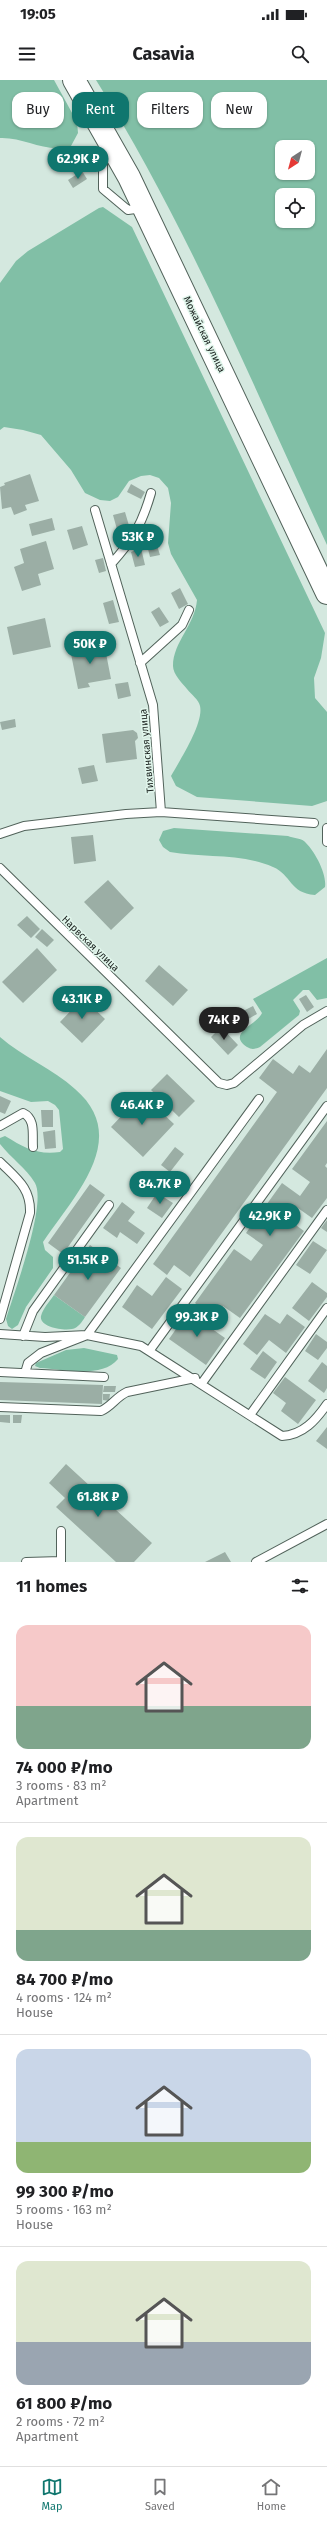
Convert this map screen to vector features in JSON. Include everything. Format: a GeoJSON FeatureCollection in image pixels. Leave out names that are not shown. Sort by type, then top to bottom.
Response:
{"type":"FeatureCollection","features":[{"type":"Feature","properties":{"kind":"main road","name":"Можайская улица"},"geometry":{"type":"LineString","coordinates":[[74,80],[112,146],[144,208],[327,593]]}},
{"type":"Feature","properties":{"kind":"lane"},"geometry":{"type":"LineString","coordinates":[[112,146],[103,160],[103,189],[128,210],[144,208]]}},
{"type":"Feature","properties":{"kind":"lane"},"geometry":{"type":"LineString","coordinates":[[111,564],[132,542],[144,519],[152,493]]}},
{"type":"Feature","properties":{"kind":"lane","name":"Тихвинская улица"},"geometry":{"type":"LineString","coordinates":[[95,510],[152,706],[156,728],[161,812]]}},
{"type":"Feature","properties":{"kind":"lane"},"geometry":{"type":"LineString","coordinates":[[140,663],[182,625],[189,610]]}},
{"type":"Feature","properties":{"kind":"lane"},"geometry":{"type":"LineString","coordinates":[[0,834],[24,826],[126,814],[161,812],[314,823]]}},
{"type":"Feature","properties":{"kind":"lane"},"geometry":{"type":"LineString","coordinates":[[327,828],[327,842]]}},
{"type":"Feature","properties":{"kind":"lane","name":"Нарвская улица"},"geometry":{"type":"LineString","coordinates":[[0,868],[219,1083],[227,1085],[234,1083],[303,1025],[327,1011]]}},
{"type":"Feature","properties":{"kind":"lane"},"geometry":{"type":"LineString","coordinates":[[25,1373],[28,1363],[41,1353],[88,1335],[260,1099]]}},
{"type":"Feature","properties":{"kind":"lane"},"geometry":{"type":"LineString","coordinates":[[150,1350],[327,1106]]}},
{"type":"Feature","properties":{"kind":"lane"},"geometry":{"type":"LineString","coordinates":[[0,1126],[23,1113],[29,1116],[32,1121],[33,1147]]}},
{"type":"Feature","properties":{"kind":"lane"},"geometry":{"type":"LineString","coordinates":[[0,1162],[26,1188],[30,1204],[30,1213],[0,1319]]}},
{"type":"Feature","properties":{"kind":"lane"},"geometry":{"type":"LineString","coordinates":[[23,1336],[33,1311],[109,1205]]}},
{"type":"Feature","properties":{"kind":"lane"},"geometry":{"type":"LineString","coordinates":[[0,1407],[101,1411],[111,1407],[119,1396],[127,1392],[199,1381],[327,1210]]}},
{"type":"Feature","properties":{"kind":"lane"},"geometry":{"type":"LineString","coordinates":[[250,1415],[327,1308]]}},
{"type":"Feature","properties":{"kind":"lane"},"geometry":{"type":"LineString","coordinates":[[0,1334],[23,1336],[88,1335],[141,1346],[150,1350],[199,1381],[279,1435],[285,1436],[302,1430],[315,1421],[327,1404]]}},
{"type":"Feature","properties":{"kind":"lane"},"geometry":{"type":"LineString","coordinates":[[0,1372],[104,1377]]}},
{"type":"Feature","properties":{"kind":"lane"},"geometry":{"type":"LineString","coordinates":[[256,1562],[327,1524]]}},
{"type":"Feature","properties":{"kind":"lane"},"geometry":{"type":"LineString","coordinates":[[26,1562],[61,1562],[61,1531]]}},
{"type":"Feature","properties":{"kind":"green space"},"geometry":{"type":"Polygon","coordinates":[[[0,80],[54,80],[61,92],[12,92],[12,128],[64,128],[64,98],[72,113],[72,128],[78,128],[78,133],[71,146],[62,148],[44,147],[9,138],[0,138],[0,80]]]}},
{"type":"Feature","properties":{"kind":"green space"},"geometry":{"type":"Polygon","coordinates":[[[96,80],[327,80],[327,545],[219,309],[161,193],[124,128],[129,128],[129,92],[103,92],[96,80]]]}},
{"type":"Feature","properties":{"kind":"green space"},"geometry":{"type":"Polygon","coordinates":[[[103,207],[132,227],[325,633],[321,658],[314,678],[315,698],[327,712],[327,801],[312,806],[197,797],[176,786],[171,776],[195,731],[200,713],[200,706],[178,678],[173,669],[176,649],[192,617],[197,600],[171,554],[168,543],[171,503],[168,488],[159,478],[150,475],[141,476],[129,481],[118,497],[110,501],[100,500],[85,493],[71,470],[41,435],[4,427],[0,430],[0,283],[16,261],[28,251],[103,207]]]}},
{"type":"Feature","properties":{"kind":"green space"},"geometry":{"type":"Polygon","coordinates":[[[174,828],[288,836],[301,839],[308,845],[319,862],[324,875],[325,887],[315,895],[307,894],[295,887],[279,870],[261,863],[235,858],[170,852],[163,847],[159,840],[163,831],[174,828]]]}},
{"type":"Feature","properties":{"kind":"green space"},"geometry":{"type":"Polygon","coordinates":[[[327,958],[327,998],[317,1000],[309,990],[303,990],[293,1000],[300,1011],[299,1015],[260,1047],[250,1049],[241,1042],[241,1033],[262,1013],[253,999],[327,958]]]}},
{"type":"Feature","properties":{"kind":"green space"},"geometry":{"type":"Polygon","coordinates":[[[0,1037],[18,1051],[57,1075],[75,1089],[91,1108],[98,1127],[98,1147],[92,1167],[69,1206],[43,1242],[45,1250],[53,1257],[53,1268],[26,1307],[18,1325],[12,1329],[8,1326],[6,1319],[28,1249],[37,1209],[38,1194],[35,1183],[0,1144],[0,1138],[5,1136],[31,1150],[52,1153],[60,1152],[63,1149],[59,1110],[55,1105],[48,1101],[31,1102],[0,1091],[0,1037]]]}},
{"type":"Feature","properties":{"kind":"green space"},"geometry":{"type":"Polygon","coordinates":[[[54,1295],[85,1317],[81,1323],[72,1329],[58,1329],[44,1323],[41,1320],[43,1310],[54,1295]]]}},
{"type":"Feature","properties":{"kind":"green space"},"geometry":{"type":"Polygon","coordinates":[[[84,1348],[117,1355],[118,1359],[111,1365],[92,1371],[71,1371],[40,1368],[35,1366],[36,1363],[66,1350],[84,1348]]]}},
{"type":"Feature","properties":{"kind":"building"},"geometry":{"type":"Polygon","coordinates":[[[82,171],[87,179],[73,188],[68,180],[82,171]]]}},
{"type":"Feature","properties":{"kind":"building"},"geometry":{"type":"Polygon","coordinates":[[[30,474],[39,501],[25,505],[27,510],[14,515],[11,507],[2,509],[0,487],[5,485],[4,483],[30,474]]]}},
{"type":"Feature","properties":{"kind":"building"},"geometry":{"type":"Polygon","coordinates":[[[131,484],[145,492],[141,499],[127,492],[131,484]]]}},
{"type":"Feature","properties":{"kind":"building"},"geometry":{"type":"Polygon","coordinates":[[[125,512],[130,529],[118,533],[113,515],[125,512]]]}},
{"type":"Feature","properties":{"kind":"building"},"geometry":{"type":"Polygon","coordinates":[[[52,518],[55,530],[32,536],[29,524],[52,518]]]}},
{"type":"Feature","properties":{"kind":"building"},"geometry":{"type":"Polygon","coordinates":[[[82,526],[88,545],[73,550],[67,530],[82,526]]]}},
{"type":"Feature","properties":{"kind":"building"},"geometry":{"type":"Polygon","coordinates":[[[155,539],[160,555],[150,557],[146,541],[155,539]]]}},
{"type":"Feature","properties":{"kind":"building"},"geometry":{"type":"Polygon","coordinates":[[[46,541],[54,569],[38,574],[41,585],[22,591],[14,567],[24,563],[20,549],[46,541]]]}},
{"type":"Feature","properties":{"kind":"building"},"geometry":{"type":"Polygon","coordinates":[[[141,548],[145,565],[135,567],[131,552],[141,548]]]}},
{"type":"Feature","properties":{"kind":"building"},"geometry":{"type":"Polygon","coordinates":[[[103,558],[106,571],[99,573],[95,560],[103,558]]]}},
{"type":"Feature","properties":{"kind":"building"},"geometry":{"type":"Polygon","coordinates":[[[180,588],[188,604],[179,609],[171,593],[180,588]]]}},
{"type":"Feature","properties":{"kind":"building"},"geometry":{"type":"Polygon","coordinates":[[[113,600],[119,622],[109,624],[103,603],[113,600]]]}},
{"type":"Feature","properties":{"kind":"building"},"geometry":{"type":"Polygon","coordinates":[[[159,607],[169,622],[160,627],[151,612],[159,607]]]}},
{"type":"Feature","properties":{"kind":"building"},"geometry":{"type":"Polygon","coordinates":[[[45,618],[51,647],[13,655],[7,627],[45,618]]]}},
{"type":"Feature","properties":{"kind":"building"},"geometry":{"type":"Polygon","coordinates":[[[104,643],[111,679],[88,683],[90,687],[78,689],[70,649],[104,643]]]}},
{"type":"Feature","properties":{"kind":"building"},"geometry":{"type":"Polygon","coordinates":[[[128,682],[131,696],[118,699],[115,684],[128,682]]]}},
{"type":"Feature","properties":{"kind":"building"},"geometry":{"type":"Polygon","coordinates":[[[15,719],[16,727],[2,730],[0,722],[15,719]]]}},
{"type":"Feature","properties":{"kind":"building"},"geometry":{"type":"Polygon","coordinates":[[[133,730],[137,733],[138,738],[135,741],[137,759],[106,763],[102,734],[133,730]]]}},
{"type":"Feature","properties":{"kind":"building"},"geometry":{"type":"Polygon","coordinates":[[[94,765],[98,781],[82,784],[78,768],[94,765]]]}},
{"type":"Feature","properties":{"kind":"building"},"geometry":{"type":"Polygon","coordinates":[[[93,835],[96,861],[74,864],[71,837],[93,835]]]}},
{"type":"Feature","properties":{"kind":"building"},"geometry":{"type":"Polygon","coordinates":[[[108,880],[134,908],[111,930],[84,902],[108,880]]]}},
{"type":"Feature","properties":{"kind":"building"},"geometry":{"type":"Polygon","coordinates":[[[27,916],[40,929],[31,938],[17,925],[27,916]]]}},
{"type":"Feature","properties":{"kind":"building"},"geometry":{"type":"Polygon","coordinates":[[[42,929],[54,940],[47,947],[35,937],[42,929]]]}},
{"type":"Feature","properties":{"kind":"building"},"geometry":{"type":"Polygon","coordinates":[[[37,948],[57,970],[23,1003],[2,982],[37,948]]]}},
{"type":"Feature","properties":{"kind":"building"},"geometry":{"type":"Polygon","coordinates":[[[159,965],[188,990],[173,1006],[145,981],[159,965]]]}},
{"type":"Feature","properties":{"kind":"building"},"geometry":{"type":"Polygon","coordinates":[[[306,995],[314,1007],[307,1012],[299,999],[306,995]]]}},
{"type":"Feature","properties":{"kind":"building"},"geometry":{"type":"Polygon","coordinates":[[[83,998],[105,1019],[82,1043],[60,1022],[83,998]]]}},
{"type":"Feature","properties":{"kind":"building"},"geometry":{"type":"Polygon","coordinates":[[[253,1006],[257,1014],[243,1022],[239,1013],[253,1006]]]}},
{"type":"Feature","properties":{"kind":"building"},"geometry":{"type":"Polygon","coordinates":[[[221,1027],[238,1045],[228,1055],[211,1037],[221,1027]]]}},
{"type":"Feature","properties":{"kind":"building"},"geometry":{"type":"Polygon","coordinates":[[[327,1049],[327,1088],[190,1277],[174,1265],[167,1275],[153,1264],[277,1092],[259,1078],[273,1059],[293,1074],[299,1065],[310,1073],[327,1049]]]}},
{"type":"Feature","properties":{"kind":"building"},"geometry":{"type":"Polygon","coordinates":[[[167,1074],[195,1101],[179,1117],[151,1090],[167,1074]]]}},
{"type":"Feature","properties":{"kind":"building"},"geometry":{"type":"Polygon","coordinates":[[[142,1094],[174,1124],[143,1157],[111,1127],[142,1094]]]}},
{"type":"Feature","properties":{"kind":"building"},"geometry":{"type":"Polygon","coordinates":[[[0,1096],[11,1101],[5,1114],[0,1112],[0,1096]]]}},
{"type":"Feature","properties":{"kind":"building"},"geometry":{"type":"Polygon","coordinates":[[[41,1110],[53,1110],[53,1127],[42,1127],[41,1110]]]}},
{"type":"Feature","properties":{"kind":"building"},"geometry":{"type":"Polygon","coordinates":[[[327,1121],[327,1163],[325,1166],[327,1168],[327,1198],[312,1218],[295,1206],[286,1218],[304,1231],[240,1318],[223,1306],[214,1318],[195,1303],[234,1249],[251,1261],[263,1245],[246,1233],[282,1183],[300,1196],[310,1182],[292,1169],[327,1121]]]}},
{"type":"Feature","properties":{"kind":"building"},"geometry":{"type":"Polygon","coordinates":[[[55,1130],[56,1148],[45,1149],[43,1132],[55,1130]]]}},
{"type":"Feature","properties":{"kind":"building"},"geometry":{"type":"Polygon","coordinates":[[[175,1147],[184,1154],[170,1172],[161,1165],[175,1147]]]}},
{"type":"Feature","properties":{"kind":"building"},"geometry":{"type":"Polygon","coordinates":[[[90,1184],[105,1195],[63,1254],[48,1243],[90,1184]]]}},
{"type":"Feature","properties":{"kind":"building"},"geometry":{"type":"Polygon","coordinates":[[[157,1193],[173,1203],[162,1218],[147,1208],[157,1193]]]}},
{"type":"Feature","properties":{"kind":"building"},"geometry":{"type":"Polygon","coordinates":[[[122,1202],[135,1212],[128,1221],[145,1233],[137,1244],[120,1232],[117,1238],[103,1228],[122,1202]]]}},
{"type":"Feature","properties":{"kind":"building"},"geometry":{"type":"Polygon","coordinates":[[[327,1220],[327,1232],[321,1228],[327,1220]]]}},
{"type":"Feature","properties":{"kind":"building"},"geometry":{"type":"Polygon","coordinates":[[[313,1241],[327,1250],[310,1274],[296,1265],[313,1241]]]}},
{"type":"Feature","properties":{"kind":"building"},"geometry":{"type":"Polygon","coordinates":[[[90,1245],[121,1268],[85,1317],[54,1295],[90,1245]]]}},
{"type":"Feature","properties":{"kind":"building"},"geometry":{"type":"Polygon","coordinates":[[[166,1277],[182,1289],[152,1329],[122,1307],[137,1285],[152,1296],[166,1277]]]}},
{"type":"Feature","properties":{"kind":"building"},"geometry":{"type":"Polygon","coordinates":[[[312,1282],[327,1293],[327,1297],[309,1321],[292,1308],[312,1282]]]}},
{"type":"Feature","properties":{"kind":"building"},"geometry":{"type":"Polygon","coordinates":[[[188,1312],[225,1338],[206,1365],[169,1339],[188,1312]]]}},
{"type":"Feature","properties":{"kind":"building"},"geometry":{"type":"Polygon","coordinates":[[[265,1314],[280,1324],[287,1314],[305,1327],[286,1353],[269,1340],[257,1355],[243,1344],[265,1314]]]}},
{"type":"Feature","properties":{"kind":"building"},"geometry":{"type":"Polygon","coordinates":[[[316,1334],[327,1342],[327,1348],[318,1360],[305,1351],[316,1334]]]}},
{"type":"Feature","properties":{"kind":"building"},"geometry":{"type":"Polygon","coordinates":[[[263,1351],[277,1362],[265,1379],[250,1369],[263,1351]]]}},
{"type":"Feature","properties":{"kind":"building"},"geometry":{"type":"Polygon","coordinates":[[[322,1362],[327,1366],[327,1388],[324,1393],[308,1381],[322,1362]]]}},
{"type":"Feature","properties":{"kind":"building"},"geometry":{"type":"Polygon","coordinates":[[[285,1377],[316,1400],[298,1424],[281,1411],[286,1403],[273,1393],[285,1377]]]}},
{"type":"Feature","properties":{"kind":"building"},"geometry":{"type":"Polygon","coordinates":[[[0,1382],[103,1385],[102,1404],[0,1400],[0,1382]]]}},
{"type":"Feature","properties":{"kind":"building"},"geometry":{"type":"Polygon","coordinates":[[[104,1386],[116,1386],[115,1392],[103,1392],[104,1386]]]}},
{"type":"Feature","properties":{"kind":"building"},"geometry":{"type":"Polygon","coordinates":[[[103,1394],[110,1394],[109,1401],[103,1400],[103,1394]]]}},
{"type":"Feature","properties":{"kind":"building"},"geometry":{"type":"Polygon","coordinates":[[[0,1415],[10,1415],[10,1423],[0,1422],[0,1415]]]}},
{"type":"Feature","properties":{"kind":"building"},"geometry":{"type":"Polygon","coordinates":[[[13,1415],[22,1415],[21,1423],[13,1423],[13,1415]]]}},
{"type":"Feature","properties":{"kind":"building"},"geometry":{"type":"Polygon","coordinates":[[[327,1427],[327,1449],[316,1441],[327,1427]]]}},
{"type":"Feature","properties":{"kind":"building"},"geometry":{"type":"Polygon","coordinates":[[[66,1464],[152,1543],[134,1562],[116,1562],[56,1507],[65,1498],[49,1483],[66,1464]]]}},
{"type":"Feature","properties":{"kind":"building"},"geometry":{"type":"Polygon","coordinates":[[[225,1552],[231,1562],[205,1562],[225,1552]]]}}]}
